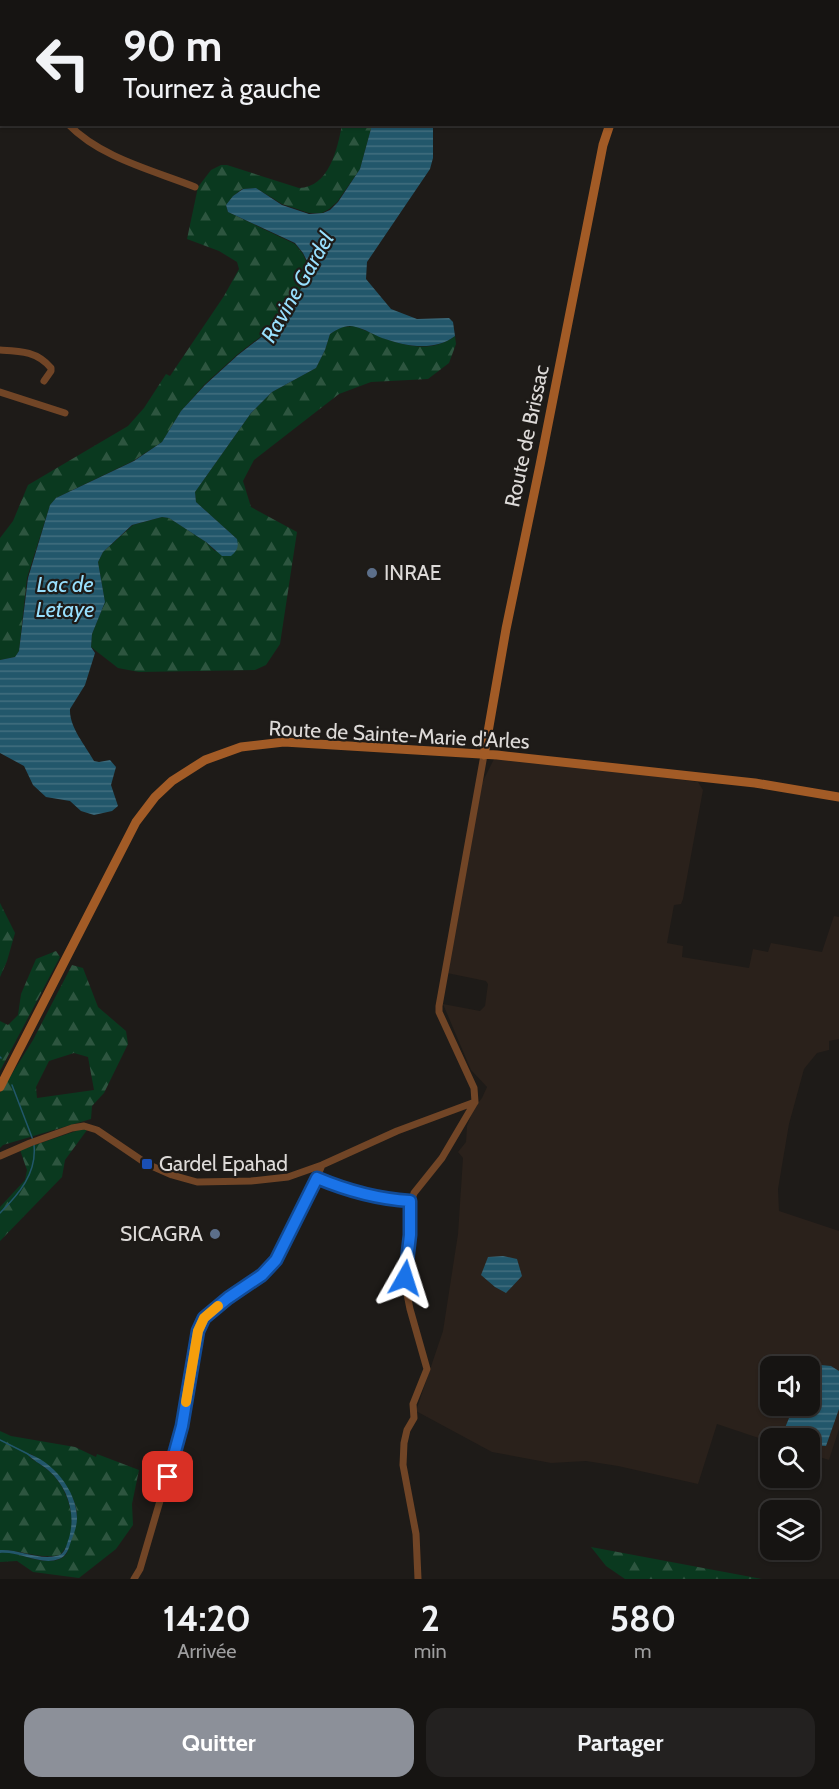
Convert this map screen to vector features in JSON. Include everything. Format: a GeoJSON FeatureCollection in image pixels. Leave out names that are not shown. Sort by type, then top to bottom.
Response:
{"type":"FeatureCollection","features":[{"type":"Feature","properties":{"kind":"main road","name":"Route de Brissac"},"geometry":{"type":"LineString","coordinates":[[484,755],[506,629],[603,145],[609,126]]}},
{"type":"Feature","properties":{"kind":"main road","name":"Route de Sainte-Marie d'Arles"},"geometry":{"type":"LineString","coordinates":[[0,1088],[136,822],[155,797],[172,781],[204,760],[232,750],[284,742],[484,755],[755,783],[839,797]]}},
{"type":"Feature","properties":{"kind":"street"},"geometry":{"type":"LineString","coordinates":[[70,126],[90,144],[195,187]]}},
{"type":"Feature","properties":{"kind":"street"},"geometry":{"type":"LineString","coordinates":[[0,350],[26,352],[37,356],[51,368],[44,381]]}},
{"type":"Feature","properties":{"kind":"street"},"geometry":{"type":"LineString","coordinates":[[0,392],[65,412]]}},
{"type":"Feature","properties":{"kind":"street"},"geometry":{"type":"LineString","coordinates":[[418,1579],[416,1534],[403,1465],[407,1430],[414,1418],[413,1404],[427,1369],[405,1284],[410,1235],[410,1201],[442,1158],[475,1102],[474,1088],[439,1006],[484,755]]}},
{"type":"Feature","properties":{"kind":"street"},"geometry":{"type":"LineString","coordinates":[[0,1156],[72,1128],[84,1126],[98,1130],[147,1164],[172,1175],[197,1182],[251,1181],[288,1177],[322,1165],[397,1131],[475,1102]]}},
{"type":"Feature","properties":{"kind":"street"},"geometry":{"type":"LineString","coordinates":[[134,1579],[140,1569],[182,1426],[198,1331],[204,1318],[262,1275],[276,1260],[322,1165]]}},
{"type":"Feature","properties":{"kind":"street"},"geometry":{"type":"LineString","coordinates":[[317,1178],[351,1192],[410,1201]]}},
{"type":"Feature","properties":{"kind":"shaded area"},"geometry":{"type":"Polygon","coordinates":[[[494,759],[596,768],[698,782],[703,790],[683,899],[681,904],[674,905],[667,943],[683,946],[682,957],[749,968],[753,949],[768,952],[771,943],[822,952],[834,916],[839,917],[839,1039],[829,1041],[829,1050],[817,1053],[804,1069],[789,1124],[778,1189],[779,1211],[839,1231],[839,1429],[829,1460],[820,1457],[820,1428],[760,1428],[760,1438],[717,1424],[698,1484],[586,1461],[551,1463],[492,1452],[416,1411],[443,1331],[458,1234],[463,1158],[458,1152],[466,1142],[467,1126],[474,1108],[487,1087],[471,1070],[443,1004],[480,1011],[485,1006],[488,984],[486,981],[447,973],[482,783],[494,759]]]}},
{"type":"Feature","properties":{"kind":"green space"},"geometry":{"type":"Polygon","coordinates":[[[342,126],[372,126],[360,169],[337,202],[322,213],[309,213],[282,204],[256,188],[242,189],[226,205],[228,212],[295,244],[303,254],[309,268],[305,283],[273,327],[205,384],[181,411],[162,442],[133,461],[56,498],[50,505],[27,578],[19,651],[15,657],[0,660],[0,538],[13,521],[28,485],[128,426],[144,408],[166,374],[170,376],[224,296],[239,269],[237,262],[219,251],[187,239],[198,187],[211,170],[221,165],[299,188],[309,186],[318,181],[330,166],[342,126]]]}},
{"type":"Feature","properties":{"kind":"green space"},"geometry":{"type":"Polygon","coordinates":[[[355,326],[391,341],[405,344],[431,346],[443,343],[455,336],[456,344],[449,363],[428,379],[371,382],[339,394],[254,460],[243,481],[251,507],[297,532],[280,644],[266,665],[255,670],[139,672],[118,668],[91,647],[92,634],[105,602],[98,562],[103,552],[133,525],[162,517],[169,518],[206,542],[215,551],[237,539],[196,502],[195,492],[251,413],[272,392],[316,368],[330,334],[341,327],[355,326]]]}},
{"type":"Feature","properties":{"kind":"green space"},"geometry":{"type":"Polygon","coordinates":[[[0,903],[15,933],[0,977],[0,903]]]}},
{"type":"Feature","properties":{"kind":"green space"},"geometry":{"type":"Polygon","coordinates":[[[56,951],[60,957],[0,1071],[0,1021],[8,1025],[18,1015],[21,994],[36,959],[56,951]]]}},
{"type":"Feature","properties":{"kind":"green space"},"geometry":{"type":"Polygon","coordinates":[[[72,965],[83,968],[98,1007],[126,1031],[128,1044],[104,1093],[92,1106],[91,1119],[3,1145],[0,1148],[0,1093],[33,1040],[72,965]],[[74,1053],[49,1061],[36,1087],[37,1098],[94,1090],[88,1057],[74,1053]]]}},
{"type":"Feature","properties":{"kind":"green space"},"geometry":{"type":"Polygon","coordinates":[[[82,1129],[87,1130],[65,1160],[62,1177],[0,1241],[0,1207],[25,1180],[27,1170],[20,1150],[82,1129]]]}},
{"type":"Feature","properties":{"kind":"green space"},"geometry":{"type":"Polygon","coordinates":[[[0,1431],[11,1436],[75,1447],[96,1457],[97,1454],[139,1470],[132,1504],[133,1525],[116,1549],[79,1578],[33,1572],[17,1561],[0,1562],[0,1553],[4,1552],[46,1561],[63,1558],[69,1548],[77,1517],[76,1508],[68,1489],[55,1472],[31,1454],[29,1457],[52,1474],[66,1495],[72,1526],[70,1537],[60,1555],[45,1556],[0,1550],[0,1431]]]}},
{"type":"Feature","properties":{"kind":"green space"},"geometry":{"type":"Polygon","coordinates":[[[591,1547],[762,1579],[625,1579],[606,1566],[591,1547]]]}},
{"type":"Feature","properties":{"kind":"water","name":"Lac de Letaye"},"geometry":{"type":"Polygon","coordinates":[[[372,126],[433,126],[433,158],[430,169],[367,262],[366,279],[391,309],[417,319],[449,318],[453,322],[455,336],[438,344],[419,346],[391,341],[352,326],[330,334],[316,368],[272,392],[251,413],[195,492],[196,502],[237,539],[237,549],[231,556],[222,556],[206,542],[169,518],[162,517],[132,525],[103,552],[98,562],[105,602],[92,634],[91,647],[95,653],[85,685],[70,709],[70,716],[94,761],[110,760],[116,767],[111,785],[118,806],[112,811],[94,815],[81,811],[70,801],[46,797],[33,785],[24,766],[0,753],[0,660],[15,657],[19,651],[28,578],[50,505],[56,498],[134,461],[162,442],[181,411],[238,355],[273,328],[305,283],[310,267],[295,243],[228,212],[226,205],[233,196],[243,189],[256,188],[282,205],[309,214],[323,213],[338,202],[360,169],[372,126]]]}},
{"type":"Feature","properties":{"kind":"water"},"geometry":{"type":"Polygon","coordinates":[[[503,1256],[517,1259],[522,1276],[506,1293],[481,1275],[488,1257],[503,1256]]]}},
{"type":"Feature","properties":{"kind":"water"},"geometry":{"type":"Polygon","coordinates":[[[820,1365],[831,1366],[839,1371],[839,1409],[826,1446],[820,1446],[820,1428],[785,1428],[790,1416],[820,1416],[820,1365]]]}},
{"type":"Feature","properties":{"kind":"water"},"geometry":{"type":"Polygon","coordinates":[[[26,1453],[45,1462],[54,1470],[68,1487],[76,1508],[76,1527],[67,1552],[59,1559],[52,1561],[0,1553],[0,1550],[7,1550],[42,1557],[56,1556],[63,1552],[69,1538],[71,1510],[61,1484],[48,1470],[26,1453]]]}},
{"type":"Feature","properties":{"kind":"waterway","name":"Ravine Gardel"},"geometry":{"type":"LineString","coordinates":[[12,1085],[33,1140]]}},
{"type":"Feature","properties":{"kind":"waterway","name":"Ravine Gardel"},"geometry":{"type":"LineString","coordinates":[[0,1213],[20,1191],[30,1174],[34,1145]]}},
{"type":"Feature","properties":{"kind":"waterway","name":"Ravine Gardel"},"geometry":{"type":"LineString","coordinates":[[0,1440],[28,1454]]}},
{"type":"Feature","properties":{"kind":"slow traffic"},"geometry":{"type":"LineString","coordinates":[[186,1402],[198,1331],[204,1318],[218,1306]]}},
{"type":"Feature","properties":{"kind":"place","name":"INRAE"},"geometry":{"type":"Point","coordinates":[372,573]}},
{"type":"Feature","properties":{"kind":"place","name":"Gardel Epahad"},"geometry":{"type":"Point","coordinates":[147,1164]}},
{"type":"Feature","properties":{"kind":"place","name":"SICAGRA"},"geometry":{"type":"Point","coordinates":[215,1234]}},
{"type":"Feature","properties":{"kind":"route"},"geometry":{"type":"LineString","coordinates":[[168,1477],[182,1426],[198,1331],[204,1318],[262,1275],[276,1260],[317,1178],[351,1192],[391,1200],[410,1201],[410,1235],[405,1278]]}}]}
